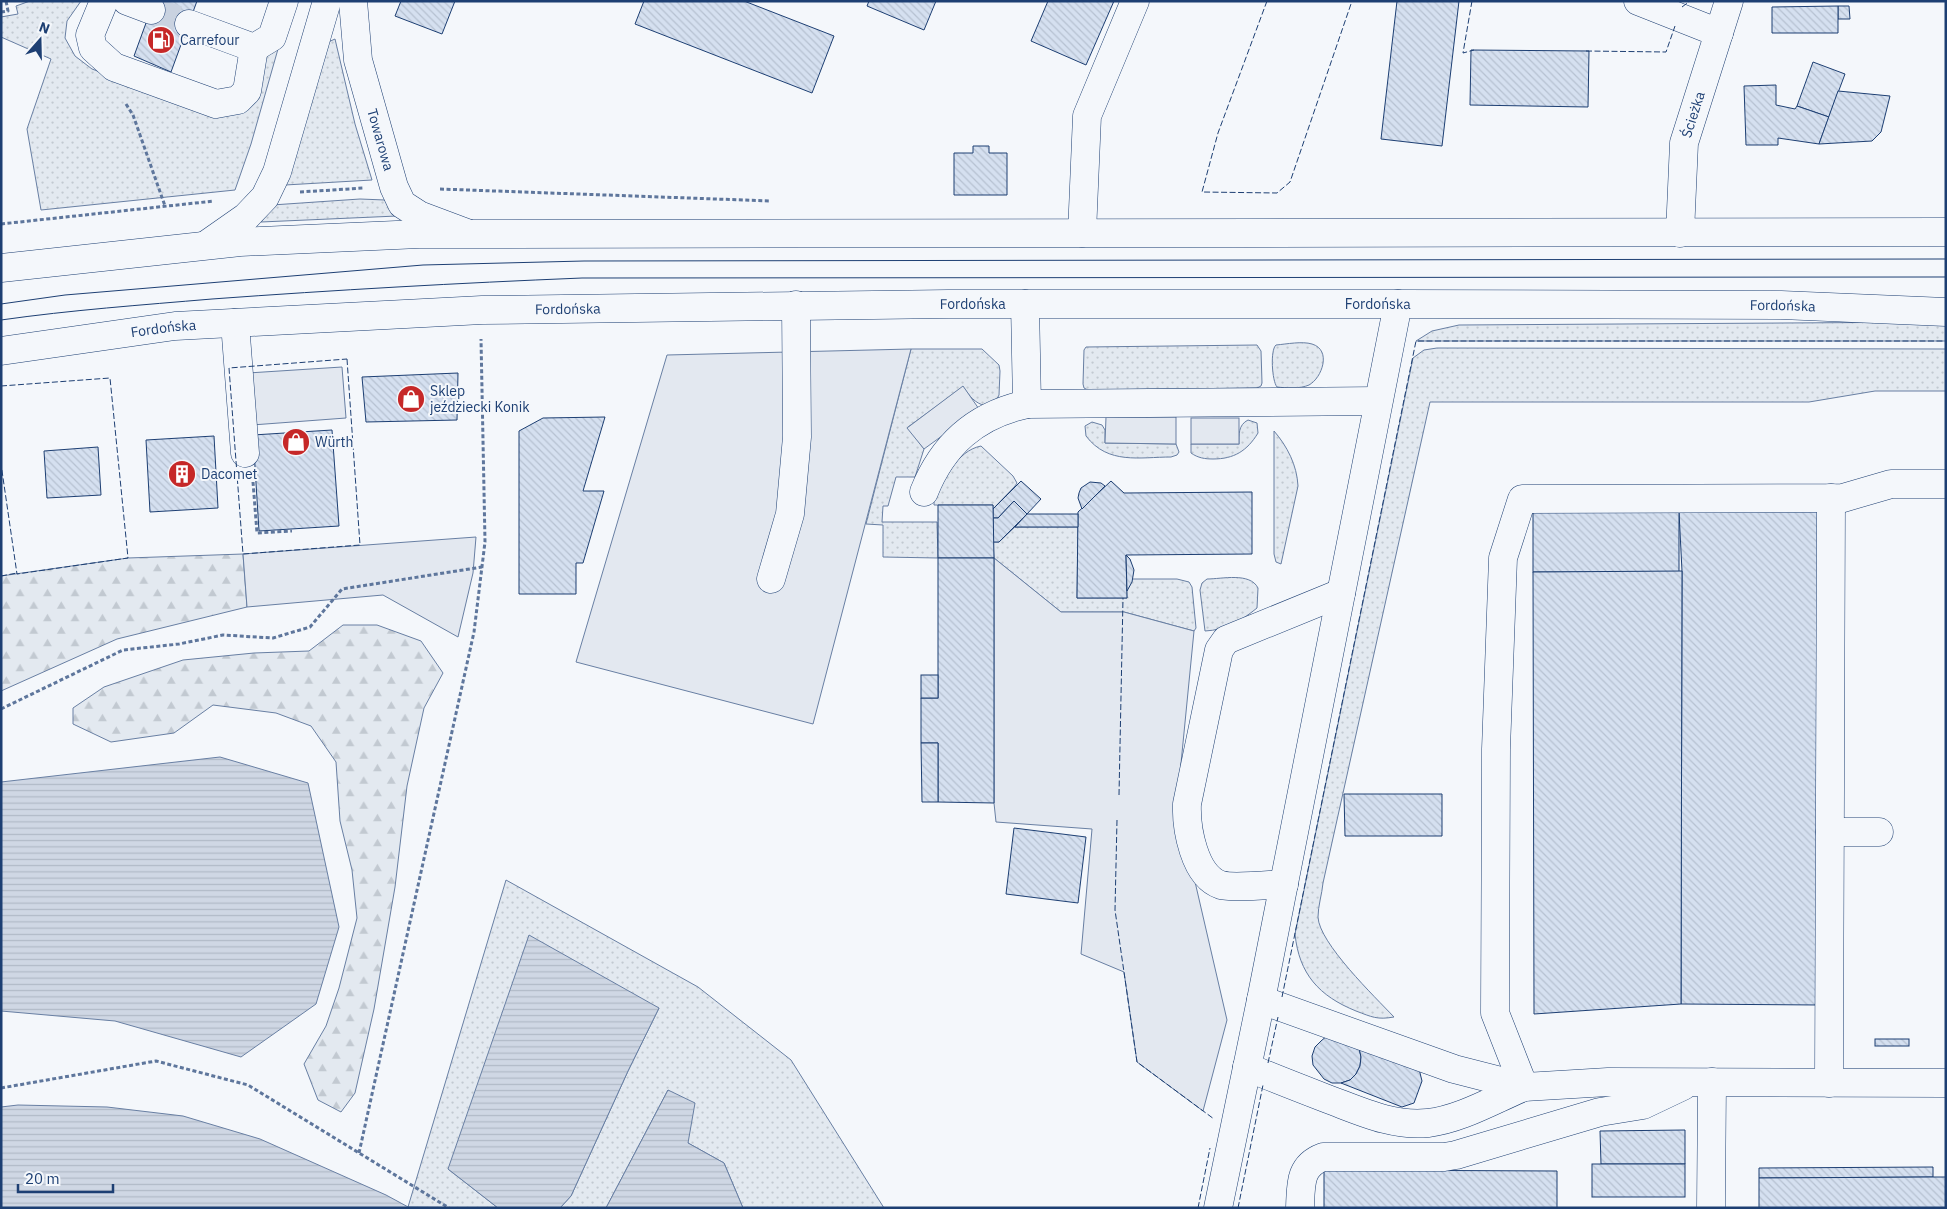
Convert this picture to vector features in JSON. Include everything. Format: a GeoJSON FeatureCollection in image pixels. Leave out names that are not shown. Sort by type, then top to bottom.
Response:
{"type":"FeatureCollection","features":[{"type":"Feature","properties":{"kind":"main road"},"geometry":{"type":"LineString","coordinates":[[104,1],[90,35],[93,48],[114,67],[216,104],[238,100],[247,90],[254,48],[272,37],[284,1]]}},
{"type":"Feature","properties":{"kind":"main road"},"geometry":{"type":"LineString","coordinates":[[206,246],[246,217],[265,197],[278,172],[327,1]]}},
{"type":"Feature","properties":{"kind":"main road","name":"Towarowa"},"geometry":{"type":"LineString","coordinates":[[353,1],[358,60],[394,187],[402,204],[419,215],[470,234]]}},
{"type":"Feature","properties":{"kind":"main road"},"geometry":{"type":"LineString","coordinates":[[1082,232],[1087,116],[1135,1]]}},
{"type":"Feature","properties":{"kind":"main road"},"geometry":{"type":"LineString","coordinates":[[1638,1],[1719,33]]}},
{"type":"Feature","properties":{"kind":"main road","name":"Ścieżka"},"geometry":{"type":"LineString","coordinates":[[1680,233],[1684,143],[1730,1]]}},
{"type":"Feature","properties":{"kind":"main road"},"geometry":{"type":"LineString","coordinates":[[189,24],[254,48]]}},
{"type":"Feature","properties":{"kind":"main road"},"geometry":{"type":"LineString","coordinates":[[1,268],[240,242],[409,234],[1946,232]]}},
{"type":"Feature","properties":{"kind":"main road"},"geometry":{"type":"LineString","coordinates":[[1025,304],[1027,404]]}},
{"type":"Feature","properties":{"kind":"main road","name":"Fordońska"},"geometry":{"type":"LineString","coordinates":[[1,351],[175,326],[482,310],[1025,304],[1398,304],[1781,305],[1946,312]]}},
{"type":"Feature","properties":{"kind":"main road"},"geometry":{"type":"LineString","coordinates":[[1218,1208],[1261,1000],[1398,304]]}},
{"type":"Feature","properties":{"kind":"main road"},"geometry":{"type":"LineString","coordinates":[[771,579],[790,514],[797,437],[796,306]]}},
{"type":"Feature","properties":{"kind":"main road"},"geometry":{"type":"LineString","coordinates":[[235,323],[249,464]]}},
{"type":"Feature","properties":{"kind":"main road"},"geometry":{"type":"LineString","coordinates":[[924,492],[942,456],[970,428],[1005,410],[1027,404],[1378,401]]}},
{"type":"Feature","properties":{"kind":"main road"},"geometry":{"type":"LineString","coordinates":[[1524,1087],[1495,1013],[1496,749],[1503,558],[1522,499],[1843,498],[1891,484],[1946,484]]}},
{"type":"Feature","properties":{"kind":"main road"},"geometry":{"type":"LineString","coordinates":[[1829,1083],[1830,832],[1839,694],[1831,498]]}},
{"type":"Feature","properties":{"kind":"main road"},"geometry":{"type":"LineString","coordinates":[[1284,884],[1222,885],[1206,876],[1190,840],[1186,823],[1186,804],[1219,650],[1226,640],[1340,593]]}},
{"type":"Feature","properties":{"kind":"main road"},"geometry":{"type":"LineString","coordinates":[[1830,832],[1879,832]]}},
{"type":"Feature","properties":{"kind":"main road"},"geometry":{"type":"LineString","coordinates":[[1261,1000],[1454,1069],[1524,1087],[1608,1082],[1946,1083]]}},
{"type":"Feature","properties":{"kind":"main road"},"geometry":{"type":"LineString","coordinates":[[1247,1068],[1352,1108],[1394,1122],[1409,1124],[1447,1119],[1524,1087]]}},
{"type":"Feature","properties":{"kind":"main road"},"geometry":{"type":"LineString","coordinates":[[1300,1208],[1301,1187],[1305,1172],[1314,1160],[1323,1157],[1444,1157],[1456,1155],[1600,1112],[1643,1105],[1701,1082]]}},
{"type":"Feature","properties":{"kind":"main road"},"geometry":{"type":"LineString","coordinates":[[1701,1082],[1711,1208]]}},
{"type":"Feature","properties":{"kind":"path"},"geometry":{"type":"LineString","coordinates":[[1,12],[8,11],[6,1]]}},
{"type":"Feature","properties":{"kind":"path"},"geometry":{"type":"LineString","coordinates":[[123,98],[133,115],[165,206]]}},
{"type":"Feature","properties":{"kind":"path"},"geometry":{"type":"LineString","coordinates":[[359,1153],[474,632],[485,542],[482,310]]}},
{"type":"Feature","properties":{"kind":"path"},"geometry":{"type":"LineString","coordinates":[[249,464],[257,533],[292,531]]}},
{"type":"Feature","properties":{"kind":"path"},"geometry":{"type":"LineString","coordinates":[[1,709],[123,650],[179,644],[223,635],[273,638],[310,627],[342,589],[482,567]]}},
{"type":"Feature","properties":{"kind":"path"},"geometry":{"type":"LineString","coordinates":[[1,1088],[156,1061],[248,1085],[449,1208]]}},
{"type":"Feature","properties":{"kind":"green space"},"geometry":{"type":"Polygon","coordinates":[[[30,1],[81,1],[67,21],[65,38],[75,56],[92,69],[216,116],[262,57],[278,49],[251,144],[235,190],[41,210],[27,129],[51,59],[1,37],[1,17],[18,14],[16,6],[30,1]]]}},
{"type":"Feature","properties":{"kind":"green space"},"geometry":{"type":"Polygon","coordinates":[[[335,39],[355,124],[372,180],[285,185],[326,43],[335,39]]]}},
{"type":"Feature","properties":{"kind":"green space"},"geometry":{"type":"Polygon","coordinates":[[[360,199],[385,200],[397,216],[261,222],[272,205],[360,199]]]}},
{"type":"Feature","properties":{"kind":"green space"},"geometry":{"type":"Polygon","coordinates":[[[1946,322],[1946,341],[1416,341],[1432,331],[1459,325],[1946,322]]]}},
{"type":"Feature","properties":{"kind":"green space"},"geometry":{"type":"Polygon","coordinates":[[[1304,343],[1318,347],[1322,352],[1323,364],[1321,371],[1314,381],[1309,385],[1301,387],[1277,387],[1272,366],[1276,345],[1304,343]]]}},
{"type":"Feature","properties":{"kind":"green space"},"geometry":{"type":"Polygon","coordinates":[[[1257,345],[1261,351],[1262,383],[1257,388],[1088,390],[1084,388],[1083,384],[1084,350],[1086,347],[1257,345]]]}},
{"type":"Feature","properties":{"kind":"green space"},"geometry":{"type":"Polygon","coordinates":[[[1437,348],[1946,349],[1946,391],[1875,391],[1809,402],[1430,402],[1323,883],[1318,913],[1321,928],[1337,955],[1394,1017],[1379,1018],[1366,1015],[1343,1005],[1321,991],[1306,972],[1297,948],[1295,934],[1413,358],[1424,350],[1437,348]]]}},
{"type":"Feature","properties":{"kind":"green space"},"geometry":{"type":"Polygon","coordinates":[[[911,349],[982,349],[999,365],[1000,371],[999,395],[996,401],[986,406],[982,405],[973,399],[963,387],[908,427],[924,449],[915,477],[896,477],[888,506],[883,506],[882,522],[937,522],[938,558],[883,557],[883,525],[866,524],[911,349]]]}},
{"type":"Feature","properties":{"kind":"green space"},"geometry":{"type":"Polygon","coordinates":[[[1248,420],[1257,423],[1258,433],[1249,445],[1234,456],[1213,459],[1202,458],[1191,453],[1191,444],[1239,444],[1241,427],[1248,420]]]}},
{"type":"Feature","properties":{"kind":"green space"},"geometry":{"type":"Polygon","coordinates":[[[1092,422],[1102,425],[1105,430],[1105,443],[1176,444],[1179,452],[1171,457],[1136,458],[1104,452],[1086,436],[1085,426],[1092,422]]]}},
{"type":"Feature","properties":{"kind":"green space"},"geometry":{"type":"Polygon","coordinates":[[[1274,431],[1290,456],[1296,471],[1298,486],[1281,564],[1276,562],[1274,554],[1274,431]]]}},
{"type":"Feature","properties":{"kind":"green space"},"geometry":{"type":"Polygon","coordinates":[[[981,446],[1013,476],[1017,483],[1015,486],[993,509],[993,505],[934,505],[934,500],[942,484],[958,460],[972,449],[981,446]]]}},
{"type":"Feature","properties":{"kind":"green space"},"geometry":{"type":"Polygon","coordinates":[[[1015,527],[1078,527],[1077,598],[1127,598],[1126,579],[1177,579],[1189,582],[1192,587],[1196,628],[1194,631],[1124,612],[1061,612],[994,558],[993,542],[999,542],[1015,527]]]}},
{"type":"Feature","properties":{"kind":"green space"},"geometry":{"type":"Polygon","coordinates":[[[243,554],[247,607],[117,639],[1,691],[1,576],[128,558],[243,554]]]}},
{"type":"Feature","properties":{"kind":"green space"},"geometry":{"type":"Polygon","coordinates":[[[1242,578],[1249,580],[1258,588],[1257,608],[1233,624],[1220,629],[1205,631],[1200,590],[1202,583],[1207,579],[1242,578]]]}},
{"type":"Feature","properties":{"kind":"green space"},"geometry":{"type":"Polygon","coordinates":[[[343,625],[377,625],[421,641],[443,673],[424,708],[407,786],[395,887],[374,1009],[355,1093],[341,1112],[318,1100],[304,1064],[326,1026],[339,988],[357,918],[352,870],[340,821],[336,762],[311,726],[276,713],[213,705],[174,733],[111,742],[73,724],[73,708],[104,687],[183,660],[254,653],[309,651],[343,625]]]}},
{"type":"Feature","properties":{"kind":"green space"},"geometry":{"type":"Polygon","coordinates":[[[506,880],[698,987],[791,1060],[884,1208],[743,1208],[724,1163],[688,1143],[668,1090],[606,1208],[560,1208],[571,1196],[659,1008],[448,1169],[498,1208],[408,1207],[506,880]]]}},
{"type":"Feature","properties":{"kind":"shaded area"},"geometry":{"type":"Polygon","coordinates":[[[911,349],[813,724],[576,662],[667,355],[911,349]]]}},
{"type":"Feature","properties":{"kind":"shaded area"},"geometry":{"type":"Polygon","coordinates":[[[342,367],[346,418],[252,425],[248,373],[342,367]]]}},
{"type":"Feature","properties":{"kind":"shaded area"},"geometry":{"type":"Polygon","coordinates":[[[963,386],[979,409],[924,449],[907,428],[963,386]]]}},
{"type":"Feature","properties":{"kind":"shaded area"},"geometry":{"type":"Polygon","coordinates":[[[1106,417],[1176,417],[1176,444],[1105,443],[1106,417]]]}},
{"type":"Feature","properties":{"kind":"shaded area"},"geometry":{"type":"Polygon","coordinates":[[[1191,418],[1239,418],[1239,444],[1191,444],[1191,418]]]}},
{"type":"Feature","properties":{"kind":"shaded area"},"geometry":{"type":"Polygon","coordinates":[[[476,537],[473,573],[458,637],[383,595],[247,607],[243,554],[476,537]]]}},
{"type":"Feature","properties":{"kind":"shaded area"},"geometry":{"type":"Polygon","coordinates":[[[994,558],[1061,612],[1124,612],[1194,631],[1177,804],[1227,1020],[1203,1111],[1137,1062],[1124,972],[1081,954],[1092,829],[996,822],[994,803],[994,558]]]}},
{"type":"Feature","properties":{"kind":"shaded area"},"geometry":{"type":"Polygon","coordinates":[[[220,757],[308,783],[339,927],[316,1004],[241,1057],[115,1021],[1,1011],[1,782],[220,757]]]}},
{"type":"Feature","properties":{"kind":"shaded area"},"geometry":{"type":"Polygon","coordinates":[[[529,935],[659,1008],[571,1196],[560,1208],[498,1208],[448,1169],[529,935]]]}},
{"type":"Feature","properties":{"kind":"shaded area"},"geometry":{"type":"Polygon","coordinates":[[[668,1090],[695,1103],[688,1143],[724,1163],[743,1208],[606,1208],[668,1090]]]}},
{"type":"Feature","properties":{"kind":"shaded area"},"geometry":{"type":"Polygon","coordinates":[[[18,1105],[107,1107],[183,1116],[260,1139],[386,1195],[410,1208],[1,1208],[1,1107],[18,1105]]]}},
{"type":"Feature","properties":{"kind":"building","name":"Carrefour"},"geometry":{"type":"Polygon","coordinates":[[[154,1],[197,1],[171,72],[134,56],[154,1]]]}},
{"type":"Feature","properties":{"kind":"building"},"geometry":{"type":"Polygon","coordinates":[[[401,1],[455,1],[442,34],[395,16],[401,1]]]}},
{"type":"Feature","properties":{"kind":"building"},"geometry":{"type":"Polygon","coordinates":[[[644,1],[744,1],[834,36],[812,93],[635,24],[644,1]]]}},
{"type":"Feature","properties":{"kind":"building"},"geometry":{"type":"Polygon","coordinates":[[[869,1],[936,1],[924,30],[867,6],[869,1]]]}},
{"type":"Feature","properties":{"kind":"building"},"geometry":{"type":"Polygon","coordinates":[[[1048,1],[1114,1],[1086,65],[1031,41],[1048,1]]]}},
{"type":"Feature","properties":{"kind":"building"},"geometry":{"type":"Polygon","coordinates":[[[1397,1],[1459,1],[1442,146],[1381,139],[1397,1]]]}},
{"type":"Feature","properties":{"kind":"building"},"geometry":{"type":"Polygon","coordinates":[[[1838,6],[1849,6],[1850,19],[1838,19],[1838,6]]]}},
{"type":"Feature","properties":{"kind":"building"},"geometry":{"type":"Polygon","coordinates":[[[1838,6],[1838,33],[1772,33],[1772,7],[1838,6]]]}},
{"type":"Feature","properties":{"kind":"building"},"geometry":{"type":"Polygon","coordinates":[[[1471,50],[1589,51],[1588,107],[1470,105],[1471,50]]]}},
{"type":"Feature","properties":{"kind":"building"},"geometry":{"type":"Polygon","coordinates":[[[1813,62],[1845,74],[1829,117],[1797,106],[1813,62]]]}},
{"type":"Feature","properties":{"kind":"building"},"geometry":{"type":"Polygon","coordinates":[[[1776,85],[1776,105],[1795,109],[1797,106],[1829,117],[1819,144],[1778,138],[1778,145],[1746,145],[1744,86],[1776,85]]]}},
{"type":"Feature","properties":{"kind":"building"},"geometry":{"type":"Polygon","coordinates":[[[1838,91],[1890,96],[1881,132],[1872,141],[1819,144],[1838,91]]]}},
{"type":"Feature","properties":{"kind":"building"},"geometry":{"type":"Polygon","coordinates":[[[973,146],[989,146],[989,153],[1007,153],[1007,195],[954,195],[954,153],[973,153],[973,146]]]}},
{"type":"Feature","properties":{"kind":"building","name":"Sklep jeździecki Konik"},"geometry":{"type":"Polygon","coordinates":[[[458,373],[457,420],[366,422],[362,377],[458,373]]]}},
{"type":"Feature","properties":{"kind":"building"},"geometry":{"type":"Polygon","coordinates":[[[605,417],[583,491],[604,491],[583,563],[576,563],[576,594],[519,594],[519,431],[543,418],[605,417]]]}},
{"type":"Feature","properties":{"kind":"building"},"geometry":{"type":"Polygon","coordinates":[[[332,430],[339,526],[259,531],[253,435],[332,430]]]}},
{"type":"Feature","properties":{"kind":"building","name":"Dacomet"},"geometry":{"type":"Polygon","coordinates":[[[214,436],[218,508],[150,512],[146,440],[214,436]]]}},
{"type":"Feature","properties":{"kind":"building"},"geometry":{"type":"Polygon","coordinates":[[[98,447],[101,495],[47,498],[44,451],[98,447]]]}},
{"type":"Feature","properties":{"kind":"building"},"geometry":{"type":"Polygon","coordinates":[[[1021,481],[1041,499],[1027,514],[1014,501],[998,518],[993,518],[993,509],[1021,481]]]}},
{"type":"Feature","properties":{"kind":"building"},"geometry":{"type":"Polygon","coordinates":[[[1111,481],[1124,493],[1252,492],[1252,554],[1126,555],[1127,598],[1077,598],[1078,512],[1111,481]]]}},
{"type":"Feature","properties":{"kind":"building"},"geometry":{"type":"Polygon","coordinates":[[[1090,482],[1101,483],[1105,486],[1082,509],[1078,498],[1079,493],[1081,488],[1090,482]]]}},
{"type":"Feature","properties":{"kind":"building"},"geometry":{"type":"Polygon","coordinates":[[[1014,501],[1027,514],[999,542],[993,542],[993,518],[998,518],[1014,501]]]}},
{"type":"Feature","properties":{"kind":"building"},"geometry":{"type":"Polygon","coordinates":[[[938,505],[993,505],[994,558],[938,558],[938,505]]]}},
{"type":"Feature","properties":{"kind":"building"},"geometry":{"type":"Polygon","coordinates":[[[1824,511],[1819,1005],[1681,1004],[1682,571],[1679,512],[1824,511]]]}},
{"type":"Feature","properties":{"kind":"building"},"geometry":{"type":"Polygon","coordinates":[[[1533,512],[1679,512],[1679,572],[1533,572],[1533,512]]]}},
{"type":"Feature","properties":{"kind":"building"},"geometry":{"type":"Polygon","coordinates":[[[1027,514],[1078,514],[1078,527],[1015,527],[1027,514]]]}},
{"type":"Feature","properties":{"kind":"building"},"geometry":{"type":"Polygon","coordinates":[[[1126,555],[1130,559],[1134,570],[1132,582],[1127,591],[1126,555]]]}},
{"type":"Feature","properties":{"kind":"building"},"geometry":{"type":"Polygon","coordinates":[[[938,558],[994,558],[994,803],[938,802],[938,743],[921,743],[921,698],[938,698],[938,558]]]}},
{"type":"Feature","properties":{"kind":"building"},"geometry":{"type":"Polygon","coordinates":[[[1682,571],[1681,1004],[1534,1014],[1533,572],[1682,571]]]}},
{"type":"Feature","properties":{"kind":"building"},"geometry":{"type":"Polygon","coordinates":[[[921,675],[938,675],[938,698],[921,698],[921,675]]]}},
{"type":"Feature","properties":{"kind":"building"},"geometry":{"type":"Polygon","coordinates":[[[921,743],[938,743],[938,802],[922,802],[921,743]]]}},
{"type":"Feature","properties":{"kind":"building"},"geometry":{"type":"Polygon","coordinates":[[[1344,794],[1442,794],[1442,836],[1345,836],[1344,794]]]}},
{"type":"Feature","properties":{"kind":"building"},"geometry":{"type":"Polygon","coordinates":[[[1014,828],[1086,837],[1078,903],[1006,894],[1014,828]]]}},
{"type":"Feature","properties":{"kind":"building"},"geometry":{"type":"Polygon","coordinates":[[[1328,1035],[1359,1048],[1360,1066],[1350,1080],[1332,1083],[1324,1079],[1313,1065],[1312,1056],[1315,1047],[1328,1035]]]}},
{"type":"Feature","properties":{"kind":"building"},"geometry":{"type":"Polygon","coordinates":[[[1875,1039],[1909,1039],[1909,1046],[1875,1046],[1875,1039]]]}},
{"type":"Feature","properties":{"kind":"building"},"geometry":{"type":"Polygon","coordinates":[[[1359,1048],[1419,1069],[1422,1081],[1414,1103],[1402,1107],[1341,1083],[1350,1080],[1356,1074],[1360,1066],[1359,1048]]]}},
{"type":"Feature","properties":{"kind":"building"},"geometry":{"type":"Polygon","coordinates":[[[1685,1130],[1685,1164],[1601,1164],[1600,1131],[1685,1130]]]}},
{"type":"Feature","properties":{"kind":"building"},"geometry":{"type":"Polygon","coordinates":[[[1592,1164],[1685,1164],[1685,1197],[1592,1197],[1592,1164]]]}},
{"type":"Feature","properties":{"kind":"building"},"geometry":{"type":"Polygon","coordinates":[[[1933,1167],[1933,1177],[1759,1178],[1759,1168],[1933,1167]]]}},
{"type":"Feature","properties":{"kind":"building"},"geometry":{"type":"Polygon","coordinates":[[[1324,1170],[1557,1171],[1557,1208],[1324,1208],[1324,1170]]]}},
{"type":"Feature","properties":{"kind":"building"},"geometry":{"type":"Polygon","coordinates":[[[1946,1177],[1946,1208],[1759,1208],[1759,1178],[1946,1177]]]}},
{"type":"Feature","properties":{"kind":"tunnel"},"geometry":{"type":"LineString","coordinates":[[151,10],[189,24]]}},
{"type":"Feature","properties":{"kind":"tram line"},"geometry":{"type":"LineString","coordinates":[[1,304],[65,295],[423,265],[584,261],[1946,259]]}},
{"type":"Feature","properties":{"kind":"tram line"},"geometry":{"type":"LineString","coordinates":[[1,320],[212,299],[582,278],[1946,277]]}},
{"type":"Feature","properties":{"kind":"fence"},"geometry":{"type":"LineString","coordinates":[[1267,1],[1218,133],[1202,192],[1277,193],[1290,182],[1352,1]]}},
{"type":"Feature","properties":{"kind":"fence"},"geometry":{"type":"LineString","coordinates":[[1472,1],[1463,53],[1474,50]]}},
{"type":"Feature","properties":{"kind":"fence"},"geometry":{"type":"LineString","coordinates":[[1682,7],[1690,1]]}},
{"type":"Feature","properties":{"kind":"fence"},"geometry":{"type":"LineString","coordinates":[[1586,51],[1666,52],[1675,26]]}},
{"type":"Feature","properties":{"kind":"fence"},"geometry":{"type":"LineString","coordinates":[[1282,997],[1416,341],[1946,341]]}},
{"type":"Feature","properties":{"kind":"fence"},"geometry":{"type":"LineString","coordinates":[[347,359],[360,545],[243,554],[229,368],[347,359]]}},
{"type":"Feature","properties":{"kind":"fence"},"geometry":{"type":"LineString","coordinates":[[1,386],[110,378],[128,558],[17,574],[1,464]]}},
{"type":"Feature","properties":{"kind":"fence"},"geometry":{"type":"LineString","coordinates":[[1,576],[17,573]]}},
{"type":"Feature","properties":{"kind":"fence"},"geometry":{"type":"LineString","coordinates":[[1119,795],[1123,598]]}},
{"type":"Feature","properties":{"kind":"fence"},"geometry":{"type":"LineString","coordinates":[[1117,820],[1115,910],[1137,1062],[1214,1119]]}},
{"type":"Feature","properties":{"kind":"fence"},"geometry":{"type":"LineString","coordinates":[[1268,1063],[1278,1017]]}},
{"type":"Feature","properties":{"kind":"fence"},"geometry":{"type":"LineString","coordinates":[[1238,1208],[1263,1085]]}},
{"type":"Feature","properties":{"kind":"fence"},"geometry":{"type":"LineString","coordinates":[[1198,1208],[1210,1148]]}},
{"type":"Feature","properties":{"kind":"place","name":"Carrefour"},"geometry":{"type":"Point","coordinates":[161,40]}},
{"type":"Feature","properties":{"kind":"place","name":"Sklep jeździecki Konik"},"geometry":{"type":"Point","coordinates":[411,399]}},
{"type":"Feature","properties":{"kind":"place","name":"Würth"},"geometry":{"type":"Point","coordinates":[296,442]}},
{"type":"Feature","properties":{"kind":"place","name":"Dacomet"},"geometry":{"type":"Point","coordinates":[182,474]}}]}
